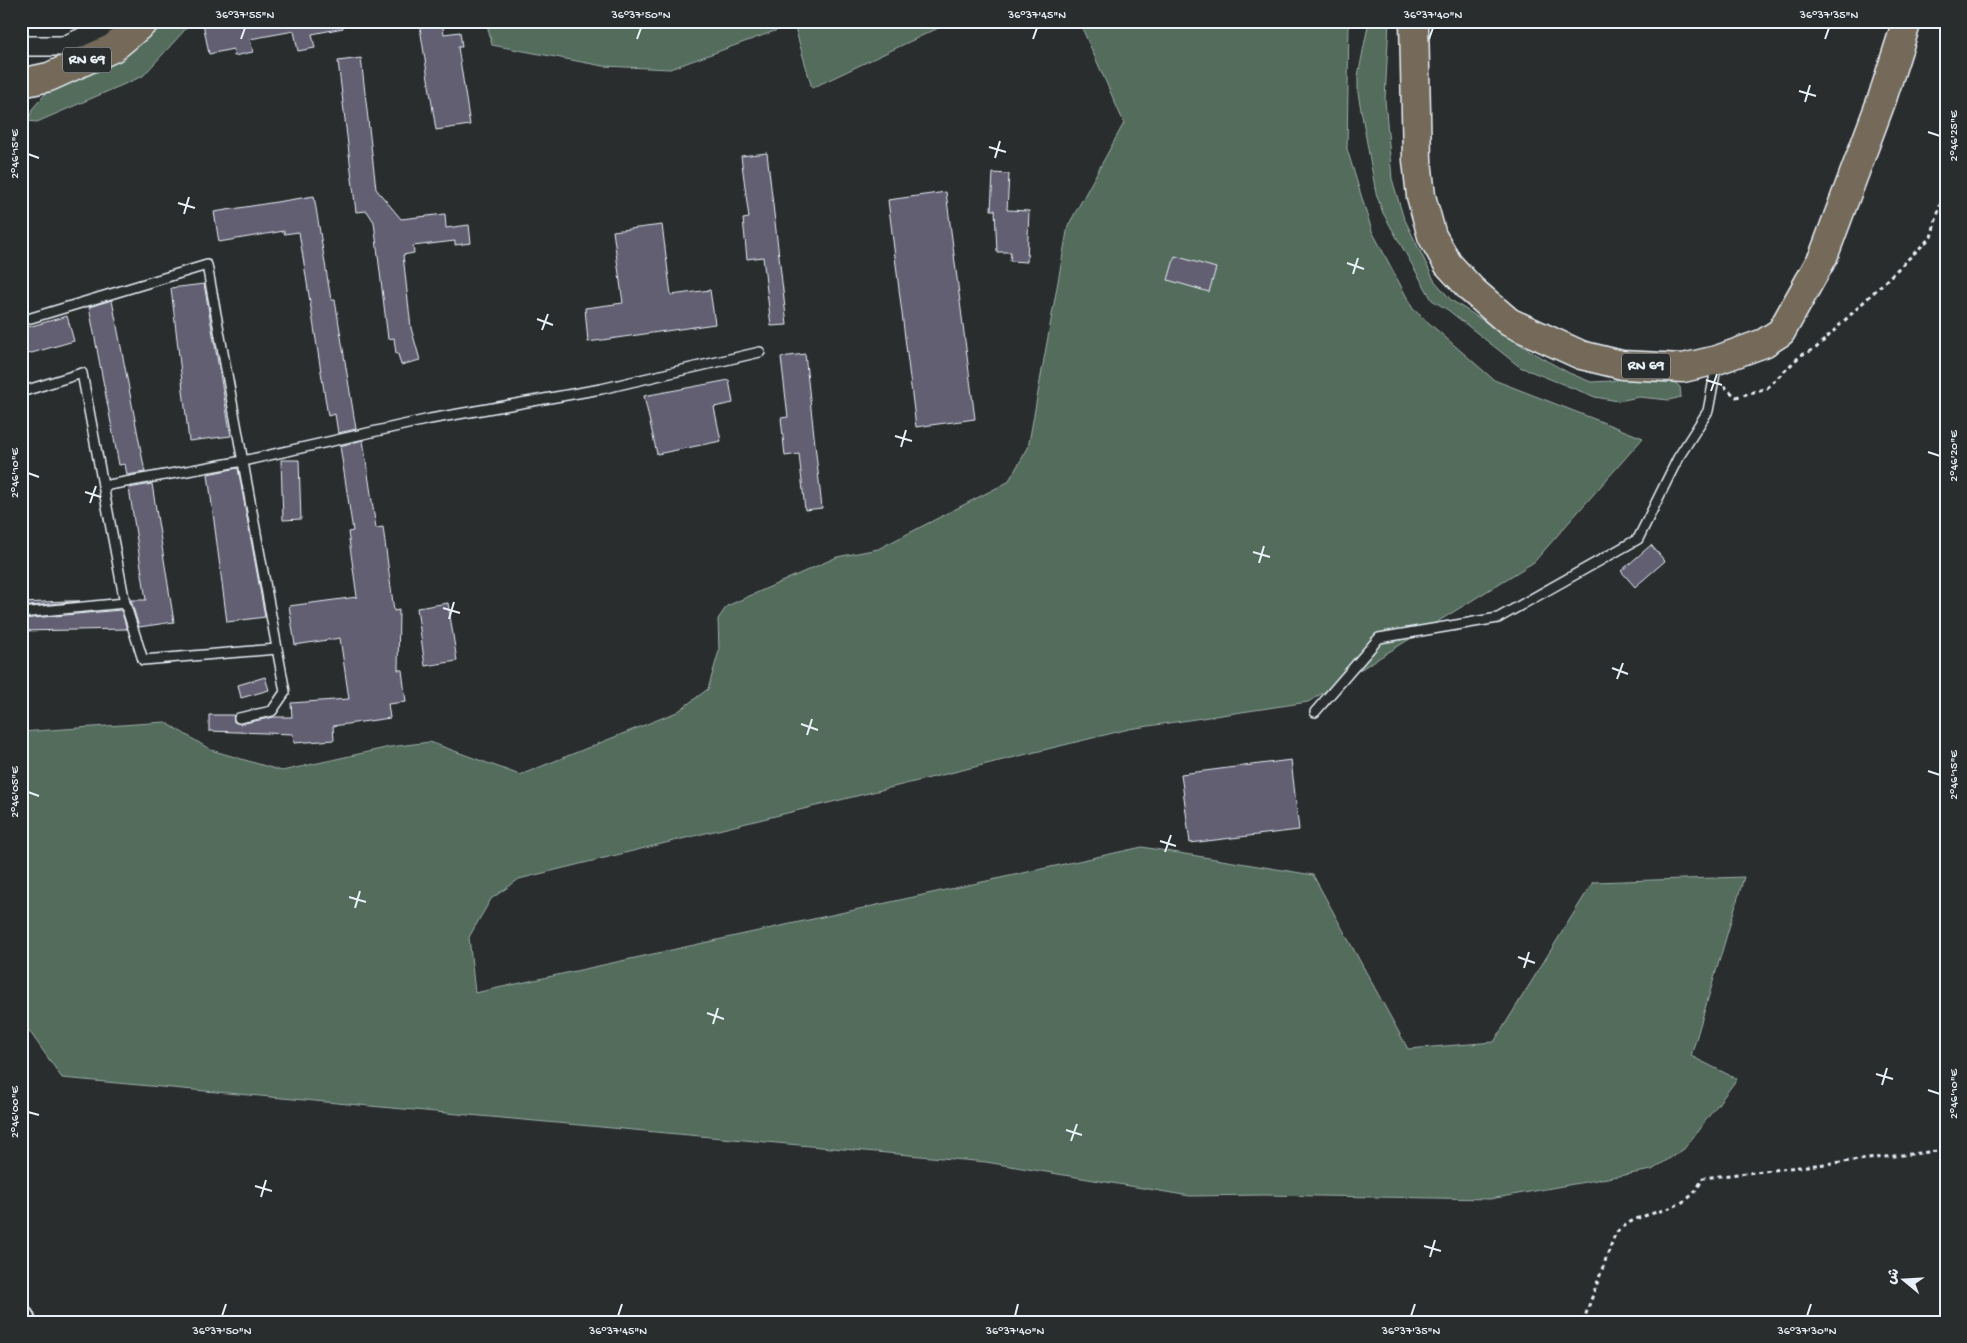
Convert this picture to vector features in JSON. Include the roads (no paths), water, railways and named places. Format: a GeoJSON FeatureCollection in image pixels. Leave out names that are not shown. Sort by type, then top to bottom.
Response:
{"type":"FeatureCollection","features":[{"type":"Feature","properties":{"kind":"main road","name":"RN 69"},"geometry":{"type":"LineString","coordinates":[[21,83],[49,77],[114,30],[145,21]]}},
{"type":"Feature","properties":{"kind":"main road","name":"RN 69"},"geometry":{"type":"LineString","coordinates":[[1414,21],[1417,160],[1420,196],[1432,236],[1448,264],[1472,290],[1510,322],[1581,355],[1622,364],[1683,368],[1717,360],[1764,343],[1781,332],[1819,266],[1882,99],[1907,21]]}},
{"type":"Feature","properties":{"kind":"street"},"geometry":{"type":"LineString","coordinates":[[21,46],[64,46],[114,30]]}},
{"type":"Feature","properties":{"kind":"lane"},"geometry":{"type":"LineString","coordinates":[[21,321],[207,265],[285,692],[272,711],[239,718]]}},
{"type":"Feature","properties":{"kind":"lane"},"geometry":{"type":"LineString","coordinates":[[103,486],[243,461],[430,419],[601,389],[760,352]]}},
{"type":"Feature","properties":{"kind":"lane"},"geometry":{"type":"LineString","coordinates":[[1316,712],[1379,638],[1498,618],[1638,539],[1678,458],[1708,412],[1717,360]]}},
{"type":"Feature","properties":{"kind":"lane"},"geometry":{"type":"LineString","coordinates":[[21,392],[82,373],[125,603],[143,660],[277,649]]}},
{"type":"Feature","properties":{"kind":"lane"},"geometry":{"type":"LineString","coordinates":[[21,613],[125,603]]}}]}
